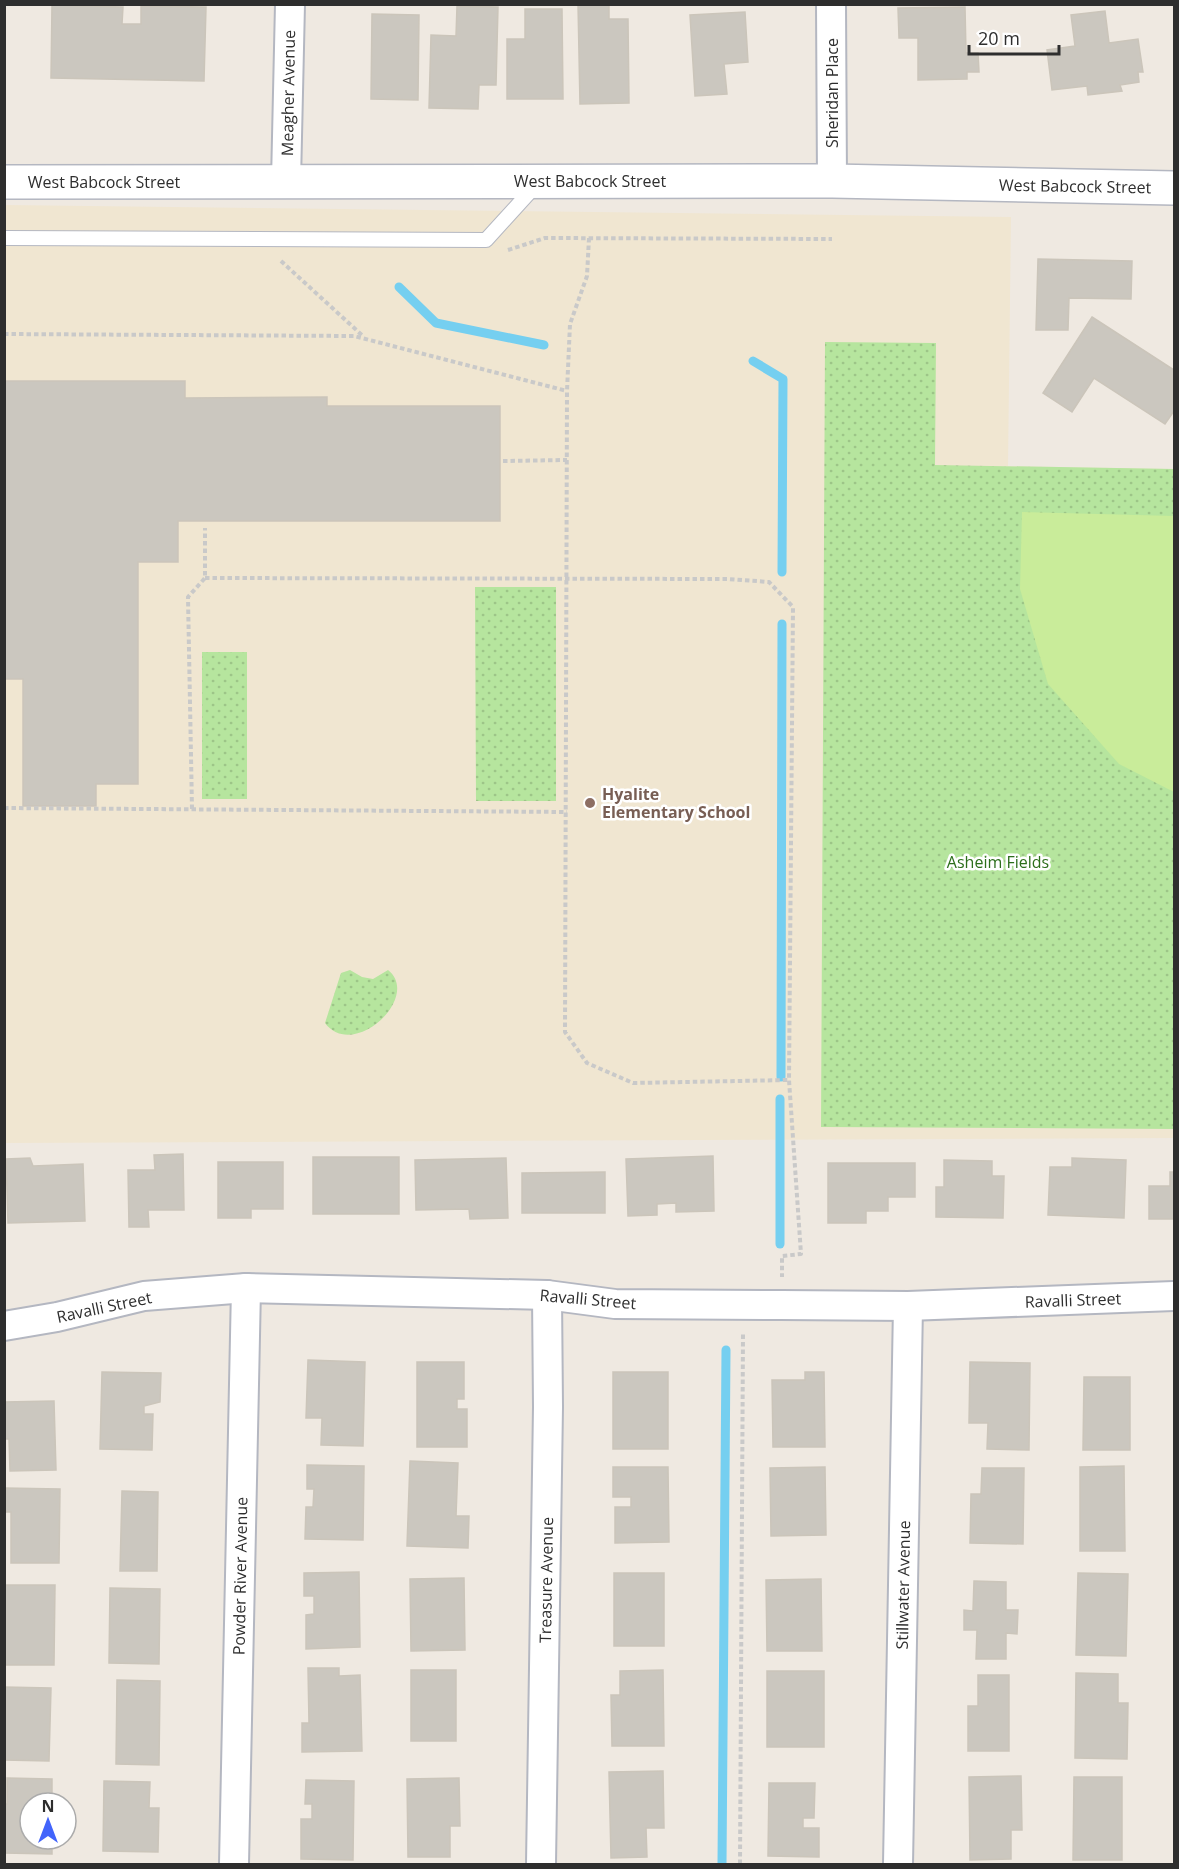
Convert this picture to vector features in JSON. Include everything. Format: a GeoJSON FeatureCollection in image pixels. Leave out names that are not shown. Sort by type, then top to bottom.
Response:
{"type":"FeatureCollection","features":[{"type":"Feature","properties":{"kind":"street","name":"Meagher Avenue"},"geometry":{"type":"LineString","coordinates":[[286,181],[290,4]]}},
{"type":"Feature","properties":{"kind":"street","name":"Sheridan Place"},"geometry":{"type":"LineString","coordinates":[[831,4],[832,181]]}},
{"type":"Feature","properties":{"kind":"street","name":"West Babcock Street"},"geometry":{"type":"LineString","coordinates":[[4,182],[832,181],[1174,188]]}},
{"type":"Feature","properties":{"kind":"street","name":"Ravalli Street"},"geometry":{"type":"LineString","coordinates":[[4,1326],[57,1317],[144,1296],[246,1288],[547,1295],[615,1304],[908,1306],[1174,1296]]}},
{"type":"Feature","properties":{"kind":"street","name":"Powder River Avenue"},"geometry":{"type":"LineString","coordinates":[[234,1864],[246,1288]]}},
{"type":"Feature","properties":{"kind":"street","name":"Treasure Avenue"},"geometry":{"type":"LineString","coordinates":[[541,1864],[548,1407],[547,1295]]}},
{"type":"Feature","properties":{"kind":"street","name":"Stillwater Avenue"},"geometry":{"type":"LineString","coordinates":[[898,1864],[908,1306]]}},
{"type":"Feature","properties":{"kind":"lane"},"geometry":{"type":"LineString","coordinates":[[4,238],[486,240],[539,181]]}},
{"type":"Feature","properties":{"kind":"path"},"geometry":{"type":"LineString","coordinates":[[588,237],[587,276],[570,324],[567,391],[565,1032],[587,1063],[633,1083],[789,1080]]}},
{"type":"Feature","properties":{"kind":"path"},"geometry":{"type":"LineString","coordinates":[[276,256],[366,339]]}},
{"type":"Feature","properties":{"kind":"path"},"geometry":{"type":"LineString","coordinates":[[4,334],[354,336],[567,391]]}},
{"type":"Feature","properties":{"kind":"path"},"geometry":{"type":"LineString","coordinates":[[503,461],[567,460]]}},
{"type":"Feature","properties":{"kind":"path"},"geometry":{"type":"LineString","coordinates":[[192,809],[188,597],[205,578],[205,528]]}},
{"type":"Feature","properties":{"kind":"path"},"geometry":{"type":"LineString","coordinates":[[205,578],[728,579],[770,582],[793,607],[789,1080],[801,1254],[782,1256]]}},
{"type":"Feature","properties":{"kind":"path"},"geometry":{"type":"LineString","coordinates":[[4,808],[567,812]]}},
{"type":"Feature","properties":{"kind":"path"},"geometry":{"type":"LineString","coordinates":[[740,1864],[743,1333]]}},
{"type":"Feature","properties":{"kind":"shaded area","name":"Hyalite Elementary School"},"geometry":{"type":"Polygon","coordinates":[[[5,205],[1011,217],[1008,466],[1174,469],[1174,1138],[5,1143],[5,205]]]}},
{"type":"Feature","properties":{"kind":"green space","name":"Asheim Fields"},"geometry":{"type":"Polygon","coordinates":[[[825,342],[936,343],[935,465],[1174,469],[1174,1129],[821,1127],[825,342]]]}},
{"type":"Feature","properties":{"kind":"green space"},"geometry":{"type":"Polygon","coordinates":[[[1022,512],[1174,516],[1174,792],[1119,764],[1048,684],[1020,589],[1022,512]]]}},
{"type":"Feature","properties":{"kind":"green space"},"geometry":{"type":"Polygon","coordinates":[[[475,587],[556,587],[556,801],[476,801],[475,587]]]}},
{"type":"Feature","properties":{"kind":"green space"},"geometry":{"type":"Polygon","coordinates":[[[202,652],[247,652],[247,799],[202,799],[202,652]]]}},
{"type":"Feature","properties":{"kind":"green space"},"geometry":{"type":"Polygon","coordinates":[[[350,970],[362,977],[373,979],[388,970],[396,982],[396,995],[390,1009],[380,1021],[366,1030],[351,1035],[337,1033],[325,1023],[341,973],[350,970]]]}},
{"type":"Feature","properties":{"kind":"building"},"geometry":{"type":"Polygon","coordinates":[[[578,4],[609,4],[609,19],[628,19],[629,103],[580,104],[578,4]]]}},
{"type":"Feature","properties":{"kind":"building"},"geometry":{"type":"Polygon","coordinates":[[[52,5],[123,7],[122,24],[141,24],[141,6],[206,7],[204,81],[51,78],[52,5]]]}},
{"type":"Feature","properties":{"kind":"building"},"geometry":{"type":"Polygon","coordinates":[[[457,6],[498,7],[496,85],[479,85],[478,109],[429,108],[431,35],[456,36],[457,6]]]}},
{"type":"Feature","properties":{"kind":"building"},"geometry":{"type":"Polygon","coordinates":[[[965,7],[966,53],[978,53],[979,72],[967,72],[967,79],[918,80],[918,38],[899,38],[898,8],[965,7]]]}},
{"type":"Feature","properties":{"kind":"building"},"geometry":{"type":"Polygon","coordinates":[[[525,9],[562,9],[563,99],[507,99],[507,39],[525,39],[525,9]]]}},
{"type":"Feature","properties":{"kind":"building"},"geometry":{"type":"Polygon","coordinates":[[[1105,11],[1109,43],[1138,39],[1143,72],[1138,72],[1139,82],[1120,85],[1122,91],[1088,95],[1087,86],[1052,90],[1047,50],[1075,46],[1071,15],[1105,11]]]}},
{"type":"Feature","properties":{"kind":"building"},"geometry":{"type":"Polygon","coordinates":[[[745,12],[748,62],[724,64],[727,94],[695,96],[690,15],[745,12]]]}},
{"type":"Feature","properties":{"kind":"building"},"geometry":{"type":"Polygon","coordinates":[[[372,14],[419,15],[418,100],[371,99],[372,14]]]}},
{"type":"Feature","properties":{"kind":"building"},"geometry":{"type":"Polygon","coordinates":[[[1038,259],[1132,261],[1131,299],[1069,298],[1068,330],[1036,330],[1038,259]]]}},
{"type":"Feature","properties":{"kind":"building"},"geometry":{"type":"Polygon","coordinates":[[[1092,317],[1174,370],[1174,411],[1165,424],[1094,378],[1072,412],[1043,393],[1092,317]]]}},
{"type":"Feature","properties":{"kind":"building"},"geometry":{"type":"Polygon","coordinates":[[[4,381],[185,381],[185,398],[327,397],[327,406],[500,406],[500,521],[178,521],[178,562],[138,562],[138,784],[96,784],[96,806],[23,806],[23,679],[4,679],[4,381]]]}},
{"type":"Feature","properties":{"kind":"building"},"geometry":{"type":"Polygon","coordinates":[[[183,1154],[184,1210],[148,1210],[149,1227],[129,1227],[128,1170],[155,1170],[154,1155],[183,1154]]]}},
{"type":"Feature","properties":{"kind":"building"},"geometry":{"type":"Polygon","coordinates":[[[713,1156],[714,1211],[676,1212],[676,1203],[657,1204],[657,1215],[628,1216],[626,1159],[713,1156]]]}},
{"type":"Feature","properties":{"kind":"building"},"geometry":{"type":"Polygon","coordinates":[[[313,1157],[399,1157],[399,1214],[313,1214],[313,1157]]]}},
{"type":"Feature","properties":{"kind":"building"},"geometry":{"type":"Polygon","coordinates":[[[30,1158],[33,1166],[83,1164],[85,1221],[8,1223],[6,1159],[30,1158]]]}},
{"type":"Feature","properties":{"kind":"building"},"geometry":{"type":"Polygon","coordinates":[[[506,1158],[508,1218],[470,1219],[469,1209],[416,1210],[415,1160],[506,1158]]]}},
{"type":"Feature","properties":{"kind":"building"},"geometry":{"type":"Polygon","coordinates":[[[1072,1158],[1126,1160],[1124,1218],[1048,1215],[1050,1167],[1072,1167],[1072,1158]]]}},
{"type":"Feature","properties":{"kind":"building"},"geometry":{"type":"Polygon","coordinates":[[[944,1160],[992,1161],[992,1176],[1004,1176],[1003,1218],[936,1217],[936,1187],[944,1187],[944,1160]]]}},
{"type":"Feature","properties":{"kind":"building"},"geometry":{"type":"Polygon","coordinates":[[[218,1162],[283,1162],[283,1209],[251,1209],[251,1218],[218,1218],[218,1162]]]}},
{"type":"Feature","properties":{"kind":"building"},"geometry":{"type":"Polygon","coordinates":[[[828,1163],[915,1163],[915,1197],[888,1197],[888,1211],[866,1211],[866,1223],[828,1223],[828,1163]]]}},
{"type":"Feature","properties":{"kind":"building"},"geometry":{"type":"Polygon","coordinates":[[[605,1172],[605,1213],[522,1213],[522,1173],[605,1172]]]}},
{"type":"Feature","properties":{"kind":"building"},"geometry":{"type":"Polygon","coordinates":[[[1170,1172],[1174,1172],[1174,1219],[1149,1219],[1149,1186],[1170,1186],[1170,1172]]]}},
{"type":"Feature","properties":{"kind":"building"},"geometry":{"type":"Polygon","coordinates":[[[308,1360],[365,1362],[363,1446],[321,1445],[322,1418],[306,1418],[308,1360]]]}},
{"type":"Feature","properties":{"kind":"building"},"geometry":{"type":"Polygon","coordinates":[[[417,1362],[464,1362],[464,1399],[457,1399],[457,1409],[467,1409],[467,1447],[417,1447],[417,1362]]]}},
{"type":"Feature","properties":{"kind":"building"},"geometry":{"type":"Polygon","coordinates":[[[970,1362],[1030,1363],[1029,1450],[987,1449],[988,1423],[969,1423],[970,1362]]]}},
{"type":"Feature","properties":{"kind":"building"},"geometry":{"type":"Polygon","coordinates":[[[102,1372],[161,1373],[160,1402],[144,1406],[144,1414],[153,1414],[152,1450],[100,1449],[102,1372]]]}},
{"type":"Feature","properties":{"kind":"building"},"geometry":{"type":"Polygon","coordinates":[[[613,1372],[668,1372],[668,1449],[613,1449],[613,1372]]]}},
{"type":"Feature","properties":{"kind":"building"},"geometry":{"type":"Polygon","coordinates":[[[805,1372],[824,1372],[825,1447],[773,1447],[772,1380],[805,1380],[805,1372]]]}},
{"type":"Feature","properties":{"kind":"building"},"geometry":{"type":"Polygon","coordinates":[[[1084,1377],[1130,1377],[1130,1450],[1083,1450],[1084,1377]]]}},
{"type":"Feature","properties":{"kind":"building"},"geometry":{"type":"Polygon","coordinates":[[[54,1401],[56,1470],[10,1471],[9,1439],[4,1439],[4,1402],[54,1401]]]}},
{"type":"Feature","properties":{"kind":"building"},"geometry":{"type":"Polygon","coordinates":[[[410,1461],[458,1463],[456,1516],[469,1516],[468,1548],[407,1546],[410,1461]]]}},
{"type":"Feature","properties":{"kind":"building"},"geometry":{"type":"Polygon","coordinates":[[[307,1465],[364,1466],[363,1540],[305,1539],[306,1507],[313,1507],[314,1489],[307,1489],[307,1465]]]}},
{"type":"Feature","properties":{"kind":"building"},"geometry":{"type":"Polygon","coordinates":[[[1124,1466],[1125,1551],[1080,1551],[1080,1467],[1124,1466]]]}},
{"type":"Feature","properties":{"kind":"building"},"geometry":{"type":"Polygon","coordinates":[[[613,1467],[668,1467],[669,1542],[615,1543],[615,1507],[631,1507],[631,1497],[613,1497],[613,1467]]]}},
{"type":"Feature","properties":{"kind":"building"},"geometry":{"type":"Polygon","coordinates":[[[825,1467],[826,1535],[771,1536],[770,1468],[825,1467]]]}},
{"type":"Feature","properties":{"kind":"building"},"geometry":{"type":"Polygon","coordinates":[[[982,1468],[1024,1468],[1023,1544],[970,1543],[971,1494],[981,1494],[982,1468]]]}},
{"type":"Feature","properties":{"kind":"building"},"geometry":{"type":"Polygon","coordinates":[[[4,1488],[60,1489],[59,1563],[11,1563],[11,1512],[4,1512],[4,1488]]]}},
{"type":"Feature","properties":{"kind":"building"},"geometry":{"type":"Polygon","coordinates":[[[122,1491],[158,1492],[157,1571],[120,1571],[122,1491]]]}},
{"type":"Feature","properties":{"kind":"building"},"geometry":{"type":"Polygon","coordinates":[[[359,1572],[360,1647],[306,1649],[306,1615],[314,1614],[314,1596],[304,1596],[304,1573],[359,1572]]]}},
{"type":"Feature","properties":{"kind":"building"},"geometry":{"type":"Polygon","coordinates":[[[614,1573],[664,1573],[664,1646],[614,1646],[614,1573]]]}},
{"type":"Feature","properties":{"kind":"building"},"geometry":{"type":"Polygon","coordinates":[[[1078,1573],[1128,1574],[1126,1656],[1076,1655],[1078,1573]]]}},
{"type":"Feature","properties":{"kind":"building"},"geometry":{"type":"Polygon","coordinates":[[[464,1578],[465,1650],[411,1651],[410,1579],[464,1578]]]}},
{"type":"Feature","properties":{"kind":"building"},"geometry":{"type":"Polygon","coordinates":[[[821,1579],[822,1651],[767,1651],[766,1580],[821,1579]]]}},
{"type":"Feature","properties":{"kind":"building"},"geometry":{"type":"Polygon","coordinates":[[[974,1581],[1006,1582],[1006,1610],[1018,1610],[1017,1634],[1006,1633],[1006,1659],[976,1659],[977,1630],[964,1630],[964,1610],[973,1611],[974,1581]]]}},
{"type":"Feature","properties":{"kind":"building"},"geometry":{"type":"Polygon","coordinates":[[[4,1585],[55,1585],[54,1665],[4,1665],[4,1585]]]}},
{"type":"Feature","properties":{"kind":"building"},"geometry":{"type":"Polygon","coordinates":[[[110,1588],[160,1589],[159,1664],[109,1663],[110,1588]]]}},
{"type":"Feature","properties":{"kind":"building"},"geometry":{"type":"Polygon","coordinates":[[[308,1668],[339,1668],[339,1676],[360,1675],[362,1751],[302,1752],[302,1723],[309,1723],[308,1668]]]}},
{"type":"Feature","properties":{"kind":"building"},"geometry":{"type":"Polygon","coordinates":[[[411,1670],[456,1670],[456,1741],[411,1741],[411,1670]]]}},
{"type":"Feature","properties":{"kind":"building"},"geometry":{"type":"Polygon","coordinates":[[[663,1670],[664,1746],[612,1746],[611,1695],[620,1695],[620,1671],[663,1670]]]}},
{"type":"Feature","properties":{"kind":"building"},"geometry":{"type":"Polygon","coordinates":[[[767,1671],[824,1671],[824,1747],[767,1747],[767,1671]]]}},
{"type":"Feature","properties":{"kind":"building"},"geometry":{"type":"Polygon","coordinates":[[[1076,1673],[1118,1674],[1118,1703],[1128,1703],[1127,1759],[1075,1758],[1076,1673]]]}},
{"type":"Feature","properties":{"kind":"building"},"geometry":{"type":"Polygon","coordinates":[[[978,1675],[1009,1675],[1009,1751],[968,1751],[968,1706],[978,1706],[978,1675]]]}},
{"type":"Feature","properties":{"kind":"building"},"geometry":{"type":"Polygon","coordinates":[[[117,1680],[160,1681],[159,1765],[116,1764],[117,1680]]]}},
{"type":"Feature","properties":{"kind":"building"},"geometry":{"type":"Polygon","coordinates":[[[4,1687],[51,1688],[49,1761],[4,1760],[4,1687]]]}},
{"type":"Feature","properties":{"kind":"building"},"geometry":{"type":"Polygon","coordinates":[[[663,1771],[664,1828],[646,1828],[647,1857],[611,1858],[609,1772],[663,1771]]]}},
{"type":"Feature","properties":{"kind":"building"},"geometry":{"type":"Polygon","coordinates":[[[1021,1776],[1022,1830],[1011,1830],[1011,1859],[970,1860],[969,1777],[1021,1776]]]}},
{"type":"Feature","properties":{"kind":"building"},"geometry":{"type":"Polygon","coordinates":[[[1074,1777],[1122,1777],[1122,1860],[1073,1860],[1074,1777]]]}},
{"type":"Feature","properties":{"kind":"building"},"geometry":{"type":"Polygon","coordinates":[[[7,1778],[52,1779],[52,1791],[18,1791],[18,1851],[52,1851],[52,1854],[4,1853],[4,1804],[7,1804],[7,1778]]]}},
{"type":"Feature","properties":{"kind":"building"},"geometry":{"type":"Polygon","coordinates":[[[459,1778],[460,1826],[450,1826],[450,1857],[408,1857],[407,1779],[459,1778]]]}},
{"type":"Feature","properties":{"kind":"building"},"geometry":{"type":"Polygon","coordinates":[[[306,1780],[354,1781],[353,1860],[301,1859],[301,1819],[312,1819],[312,1804],[305,1804],[306,1780]]]}},
{"type":"Feature","properties":{"kind":"building"},"geometry":{"type":"Polygon","coordinates":[[[104,1781],[150,1782],[149,1808],[159,1808],[158,1852],[103,1851],[104,1781]]]}},
{"type":"Feature","properties":{"kind":"building"},"geometry":{"type":"Polygon","coordinates":[[[769,1783],[815,1783],[814,1818],[803,1818],[803,1828],[819,1828],[819,1857],[768,1856],[769,1783]]]}},
{"type":"Feature","properties":{"kind":"waterway"},"geometry":{"type":"LineString","coordinates":[[399,287],[436,323],[544,345]]}},
{"type":"Feature","properties":{"kind":"waterway"},"geometry":{"type":"LineString","coordinates":[[753,361],[783,379],[782,572]]}},
{"type":"Feature","properties":{"kind":"waterway"},"geometry":{"type":"LineString","coordinates":[[781,1077],[782,624]]}},
{"type":"Feature","properties":{"kind":"waterway"},"geometry":{"type":"LineString","coordinates":[[780,1099],[780,1244]]}},
{"type":"Feature","properties":{"kind":"waterway"},"geometry":{"type":"LineString","coordinates":[[722,1864],[726,1350]]}},
{"type":"Feature","properties":{"kind":"place","name":"Hyalite Elementary School"},"geometry":{"type":"Point","coordinates":[590,803]}}]}
